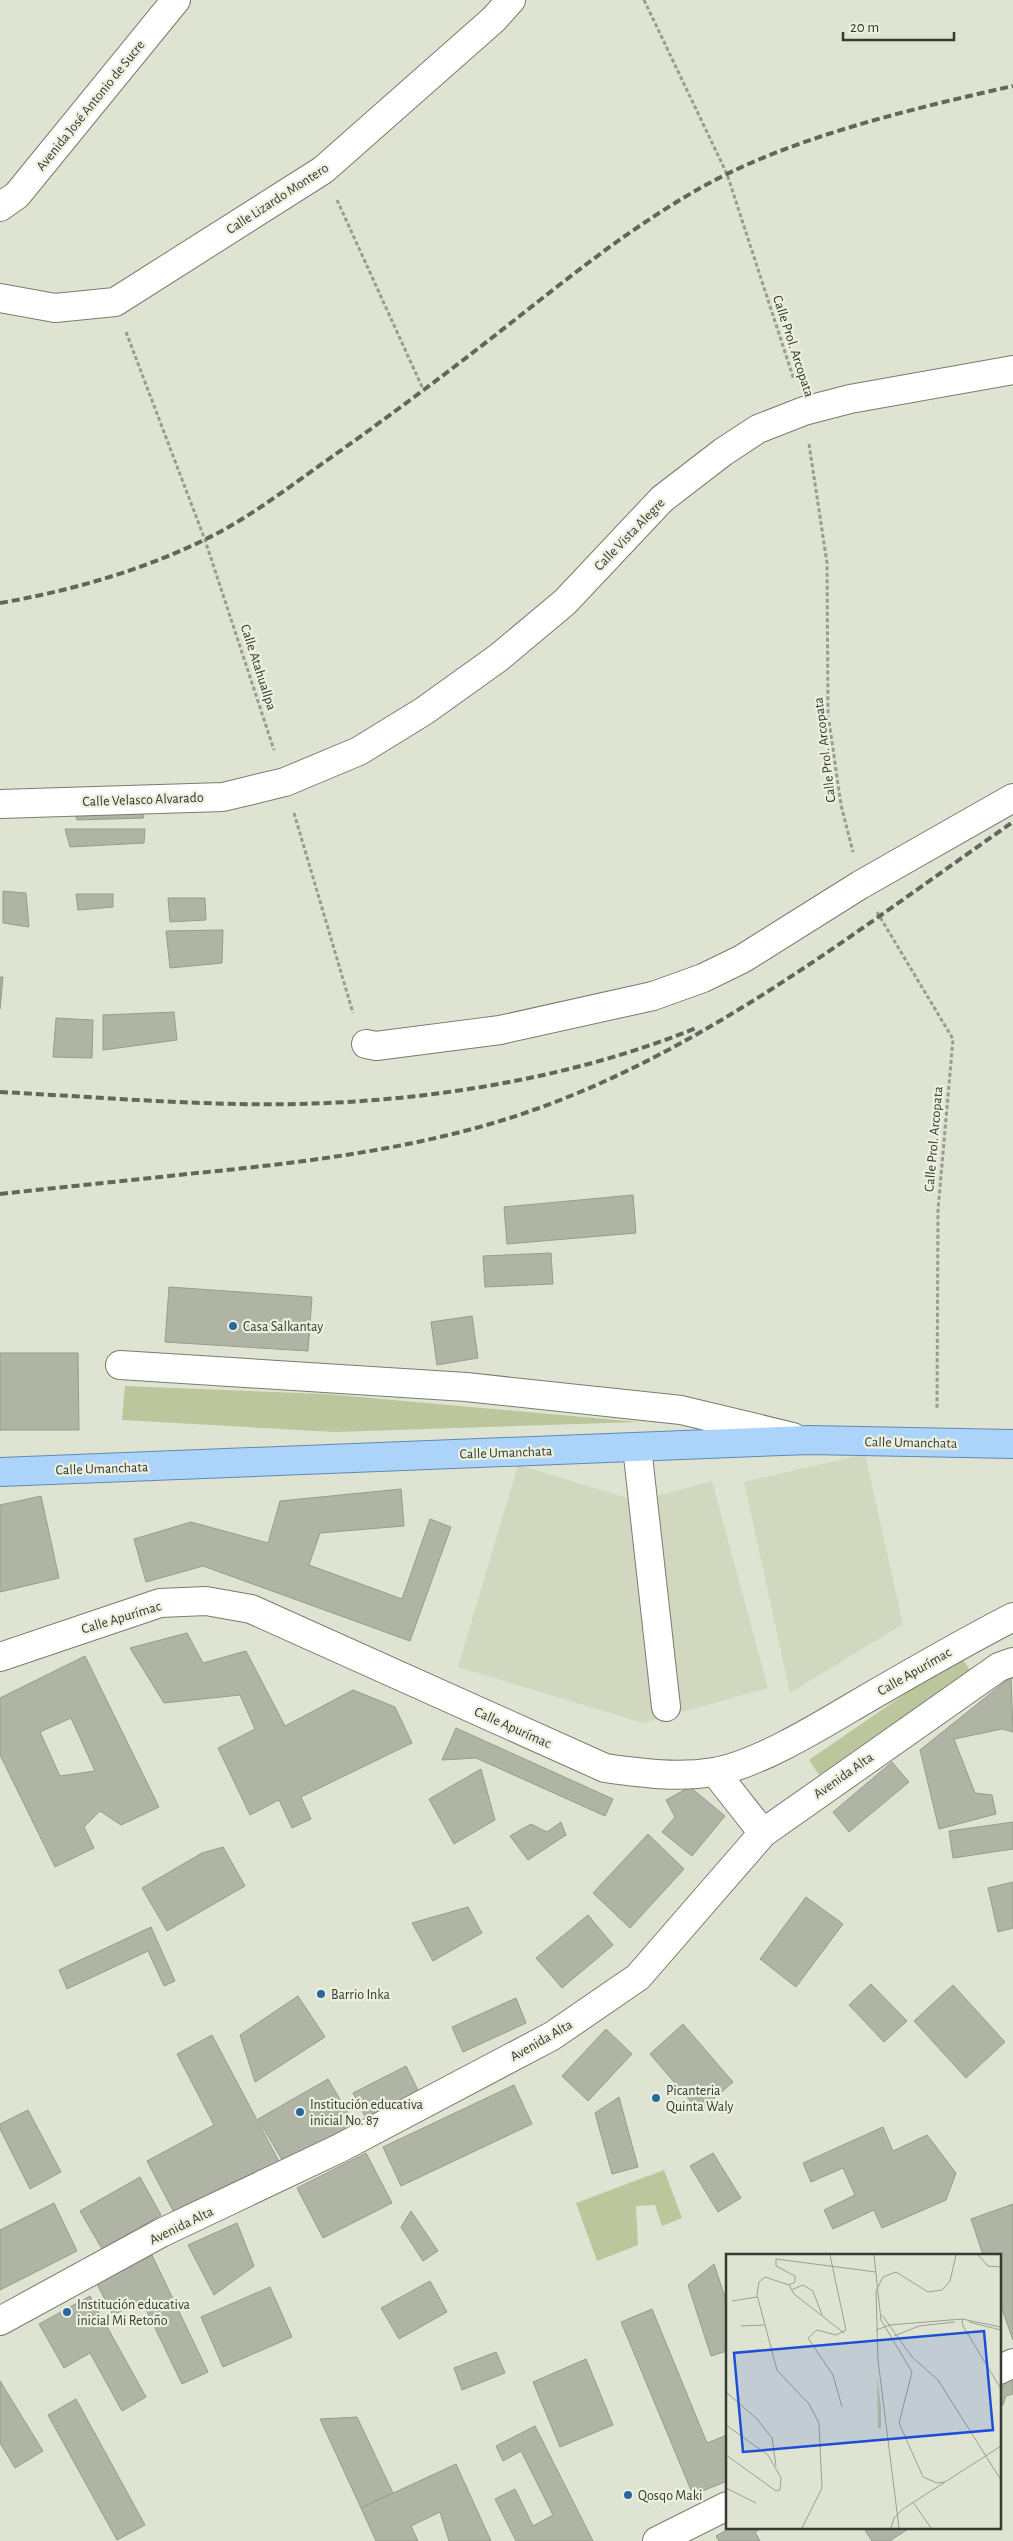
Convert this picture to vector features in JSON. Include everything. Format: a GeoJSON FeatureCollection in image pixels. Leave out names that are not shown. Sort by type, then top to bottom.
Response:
{"type":"FeatureCollection","features":[{"type":"Feature","properties":{"kind":"main road","name":"Calle Umanchata"},"geometry":{"type":"LineString","coordinates":[[0,1472],[809,1440],[1013,1444]]}},
{"type":"Feature","properties":{"kind":"street","name":"Avenida José Antonio de Sucre"},"geometry":{"type":"LineString","coordinates":[[0,207],[17,195],[176,0]]}},
{"type":"Feature","properties":{"kind":"street","name":"Calle Lizardo Montero"},"geometry":{"type":"LineString","coordinates":[[0,298],[55,308],[115,302],[323,170],[494,18],[511,0]]}},
{"type":"Feature","properties":{"kind":"street","name":"Calle Vista Alegre"},"geometry":{"type":"LineString","coordinates":[[285,782],[359,751],[424,711],[498,658],[565,602],[662,499],[723,452],[758,429],[804,411],[850,399],[1013,370]]}},
{"type":"Feature","properties":{"kind":"street","name":"Calle Velasco Alvarado"},"geometry":{"type":"LineString","coordinates":[[0,804],[223,797],[285,782]]}},
{"type":"Feature","properties":{"kind":"street"},"geometry":{"type":"LineString","coordinates":[[366,1044],[376,1046],[500,1030],[653,996],[703,978],[742,959],[860,885],[1013,798]]}},
{"type":"Feature","properties":{"kind":"street"},"geometry":{"type":"LineString","coordinates":[[120,1365],[466,1386],[680,1410],[809,1440]]}},
{"type":"Feature","properties":{"kind":"street"},"geometry":{"type":"LineString","coordinates":[[637,1447],[666,1707]]}},
{"type":"Feature","properties":{"kind":"street","name":"Calle Apurímac"},"geometry":{"type":"LineString","coordinates":[[0,1657],[160,1603],[206,1601],[252,1609],[605,1768],[659,1776],[715,1772],[738,1765],[807,1733],[957,1646],[1013,1617]]}},
{"type":"Feature","properties":{"kind":"street","name":"Avenida Alta"},"geometry":{"type":"LineString","coordinates":[[0,2321],[162,2234],[340,2148],[552,2036],[638,1977],[763,1833],[999,1667],[1013,1662]]}},
{"type":"Feature","properties":{"kind":"street"},"geometry":{"type":"LineString","coordinates":[[715,1772],[763,1833]]}},
{"type":"Feature","properties":{"kind":"street"},"geometry":{"type":"LineString","coordinates":[[1000,2370],[1013,2363]]}},
{"type":"Feature","properties":{"kind":"street"},"geometry":{"type":"LineString","coordinates":[[657,2541],[726,2506]]}},
{"type":"Feature","properties":{"kind":"path","name":"Calle Prol. Arcopata"},"geometry":{"type":"LineString","coordinates":[[644,0],[727,174],[804,411],[827,563],[828,714],[833,757],[841,805],[860,885],[953,1039],[938,1210],[936,1442]]}},
{"type":"Feature","properties":{"kind":"path"},"geometry":{"type":"LineString","coordinates":[[323,170],[423,389]]}},
{"type":"Feature","properties":{"kind":"path","name":"Calle Atahuallpa"},"geometry":{"type":"LineString","coordinates":[[115,302],[205,540],[285,782],[359,1034],[366,1044]]}},
{"type":"Feature","properties":{"kind":"shaded area"},"geometry":{"type":"Polygon","coordinates":[[[865,1454],[903,1624],[790,1693],[744,1482],[865,1454]]]}},
{"type":"Feature","properties":{"kind":"shaded area"},"geometry":{"type":"Polygon","coordinates":[[[518,1465],[638,1501],[712,1481],[768,1688],[643,1723],[458,1667],[518,1465]]]}},
{"type":"Feature","properties":{"kind":"green space"},"geometry":{"type":"Polygon","coordinates":[[[125,1386],[326,1394],[639,1422],[335,1432],[122,1420],[125,1386]]]}},
{"type":"Feature","properties":{"kind":"green space"},"geometry":{"type":"Polygon","coordinates":[[[960,1656],[970,1670],[819,1775],[809,1760],[960,1656]]]}},
{"type":"Feature","properties":{"kind":"green space"},"geometry":{"type":"Polygon","coordinates":[[[664,2170],[682,2218],[662,2226],[655,2205],[636,2206],[638,2245],[597,2261],[576,2203],[664,2170]]]}},
{"type":"Feature","properties":{"kind":"building"},"geometry":{"type":"Polygon","coordinates":[[[141,808],[144,818],[77,820],[73,809],[141,808]]]}},
{"type":"Feature","properties":{"kind":"building"},"geometry":{"type":"Polygon","coordinates":[[[65,829],[145,829],[144,843],[70,847],[65,829]]]}},
{"type":"Feature","properties":{"kind":"building"},"geometry":{"type":"Polygon","coordinates":[[[3,891],[26,893],[29,927],[3,923],[3,891]]]}},
{"type":"Feature","properties":{"kind":"building"},"geometry":{"type":"Polygon","coordinates":[[[76,894],[113,894],[113,907],[78,910],[76,894]]]}},
{"type":"Feature","properties":{"kind":"building"},"geometry":{"type":"Polygon","coordinates":[[[168,898],[205,898],[206,920],[170,922],[168,898]]]}},
{"type":"Feature","properties":{"kind":"building"},"geometry":{"type":"Polygon","coordinates":[[[223,930],[222,963],[170,968],[166,931],[223,930]]]}},
{"type":"Feature","properties":{"kind":"building"},"geometry":{"type":"Polygon","coordinates":[[[0,977],[3,977],[0,1009],[0,977]]]}},
{"type":"Feature","properties":{"kind":"building"},"geometry":{"type":"Polygon","coordinates":[[[174,1012],[177,1040],[103,1050],[103,1015],[174,1012]]]}},
{"type":"Feature","properties":{"kind":"building"},"geometry":{"type":"Polygon","coordinates":[[[56,1018],[93,1020],[92,1058],[53,1057],[56,1018]]]}},
{"type":"Feature","properties":{"kind":"building"},"geometry":{"type":"Polygon","coordinates":[[[633,1195],[636,1233],[507,1244],[504,1207],[633,1195]]]}},
{"type":"Feature","properties":{"kind":"building"},"geometry":{"type":"Polygon","coordinates":[[[551,1253],[553,1284],[485,1287],[483,1256],[551,1253]]]}},
{"type":"Feature","properties":{"kind":"building"},"geometry":{"type":"Polygon","coordinates":[[[169,1287],[312,1297],[308,1351],[165,1342],[169,1287]]]}},
{"type":"Feature","properties":{"kind":"building"},"geometry":{"type":"Polygon","coordinates":[[[472,1316],[478,1358],[437,1365],[431,1322],[472,1316]]]}},
{"type":"Feature","properties":{"kind":"building"},"geometry":{"type":"Polygon","coordinates":[[[0,1353],[78,1353],[79,1430],[0,1430],[0,1353]]]}},
{"type":"Feature","properties":{"kind":"building"},"geometry":{"type":"Polygon","coordinates":[[[401,1489],[404,1526],[320,1533],[309,1565],[402,1599],[430,1519],[451,1527],[410,1641],[203,1566],[146,1582],[134,1539],[191,1522],[268,1543],[280,1501],[401,1489]]]}},
{"type":"Feature","properties":{"kind":"building"},"geometry":{"type":"Polygon","coordinates":[[[41,1496],[59,1578],[0,1592],[0,1505],[41,1496]]]}},
{"type":"Feature","properties":{"kind":"building"},"geometry":{"type":"Polygon","coordinates":[[[187,1633],[203,1663],[246,1651],[285,1726],[353,1690],[395,1707],[412,1743],[301,1797],[311,1819],[292,1828],[279,1800],[250,1815],[218,1748],[255,1729],[240,1695],[164,1703],[130,1648],[187,1633]]]}},
{"type":"Feature","properties":{"kind":"building"},"geometry":{"type":"Polygon","coordinates":[[[85,1656],[159,1807],[121,1825],[100,1811],[84,1827],[94,1848],[55,1867],[0,1755],[0,1698],[85,1656]],[[71,1718],[40,1732],[60,1776],[95,1771],[71,1718]]]}},
{"type":"Feature","properties":{"kind":"building"},"geometry":{"type":"Polygon","coordinates":[[[1011,1677],[1013,1732],[1002,1729],[954,1739],[975,1793],[992,1795],[996,1814],[939,1829],[920,1750],[1011,1677]]]}},
{"type":"Feature","properties":{"kind":"building"},"geometry":{"type":"Polygon","coordinates":[[[456,1728],[613,1799],[605,1816],[476,1758],[442,1760],[456,1728]]]}},
{"type":"Feature","properties":{"kind":"building"},"geometry":{"type":"Polygon","coordinates":[[[892,1762],[909,1782],[849,1832],[833,1812],[892,1762]]]}},
{"type":"Feature","properties":{"kind":"building"},"geometry":{"type":"Polygon","coordinates":[[[481,1769],[495,1820],[454,1844],[429,1799],[481,1769]]]}},
{"type":"Feature","properties":{"kind":"building"},"geometry":{"type":"Polygon","coordinates":[[[690,1787],[725,1816],[692,1856],[662,1832],[675,1817],[666,1800],[690,1787]]]}},
{"type":"Feature","properties":{"kind":"building"},"geometry":{"type":"Polygon","coordinates":[[[561,1822],[566,1835],[528,1860],[510,1836],[531,1824],[547,1832],[561,1822]]]}},
{"type":"Feature","properties":{"kind":"building"},"geometry":{"type":"Polygon","coordinates":[[[1013,1822],[1013,1849],[953,1858],[949,1831],[1013,1822]]]}},
{"type":"Feature","properties":{"kind":"building"},"geometry":{"type":"Polygon","coordinates":[[[648,1834],[684,1869],[630,1928],[593,1893],[648,1834]]]}},
{"type":"Feature","properties":{"kind":"building"},"geometry":{"type":"Polygon","coordinates":[[[223,1847],[245,1886],[167,1931],[142,1888],[202,1853],[223,1847]]]}},
{"type":"Feature","properties":{"kind":"building"},"geometry":{"type":"Polygon","coordinates":[[[1013,1882],[1013,1928],[998,1932],[988,1888],[1013,1882]]]}},
{"type":"Feature","properties":{"kind":"building"},"geometry":{"type":"Polygon","coordinates":[[[806,1897],[843,1924],[796,1987],[760,1959],[806,1897]]]}},
{"type":"Feature","properties":{"kind":"building"},"geometry":{"type":"Polygon","coordinates":[[[468,1907],[482,1933],[433,1961],[412,1923],[468,1907]]]}},
{"type":"Feature","properties":{"kind":"building"},"geometry":{"type":"Polygon","coordinates":[[[588,1915],[613,1945],[562,1988],[536,1958],[588,1915]]]}},
{"type":"Feature","properties":{"kind":"building"},"geometry":{"type":"Polygon","coordinates":[[[151,1927],[175,1981],[164,1986],[148,1951],[67,1989],[59,1970],[151,1927]]]}},
{"type":"Feature","properties":{"kind":"building"},"geometry":{"type":"Polygon","coordinates":[[[871,1984],[907,2021],[884,2042],[849,2005],[871,1984]]]}},
{"type":"Feature","properties":{"kind":"building"},"geometry":{"type":"Polygon","coordinates":[[[953,1985],[1005,2042],[966,2078],[914,2021],[953,1985]]]}},
{"type":"Feature","properties":{"kind":"building"},"geometry":{"type":"Polygon","coordinates":[[[298,1996],[325,2037],[255,2082],[240,2035],[298,1996]]]}},
{"type":"Feature","properties":{"kind":"building"},"geometry":{"type":"Polygon","coordinates":[[[516,1998],[526,2023],[463,2052],[452,2027],[516,1998]]]}},
{"type":"Feature","properties":{"kind":"building"},"geometry":{"type":"Polygon","coordinates":[[[683,2024],[733,2082],[699,2111],[650,2054],[683,2024]]]}},
{"type":"Feature","properties":{"kind":"building"},"geometry":{"type":"Polygon","coordinates":[[[606,2029],[632,2054],[588,2101],[562,2076],[606,2029]]]}},
{"type":"Feature","properties":{"kind":"building"},"geometry":{"type":"Polygon","coordinates":[[[212,2035],[283,2169],[180,2224],[147,2161],[214,2125],[177,2054],[212,2035]]]}},
{"type":"Feature","properties":{"kind":"building"},"geometry":{"type":"Polygon","coordinates":[[[406,2066],[420,2094],[367,2120],[353,2093],[406,2066]]]}},
{"type":"Feature","properties":{"kind":"building"},"geometry":{"type":"Polygon","coordinates":[[[328,2079],[355,2125],[285,2165],[258,2119],[328,2079]]]}},
{"type":"Feature","properties":{"kind":"building"},"geometry":{"type":"Polygon","coordinates":[[[514,2085],[532,2124],[401,2186],[383,2147],[514,2085]]]}},
{"type":"Feature","properties":{"kind":"building"},"geometry":{"type":"Polygon","coordinates":[[[619,2097],[638,2167],[612,2174],[595,2113],[619,2097]]]}},
{"type":"Feature","properties":{"kind":"building"},"geometry":{"type":"Polygon","coordinates":[[[28,2110],[61,2172],[30,2189],[0,2129],[0,2124],[28,2110]]]}},
{"type":"Feature","properties":{"kind":"building"},"geometry":{"type":"Polygon","coordinates":[[[883,2127],[893,2151],[927,2135],[956,2173],[946,2200],[882,2228],[874,2210],[833,2229],[824,2210],[855,2195],[843,2168],[811,2182],[803,2163],[883,2127]]]}},
{"type":"Feature","properties":{"kind":"building"},"geometry":{"type":"Polygon","coordinates":[[[366,2153],[392,2203],[323,2238],[297,2188],[366,2153]]]}},
{"type":"Feature","properties":{"kind":"building"},"geometry":{"type":"Polygon","coordinates":[[[713,2153],[741,2198],[718,2212],[690,2166],[713,2153]]]}},
{"type":"Feature","properties":{"kind":"building"},"geometry":{"type":"Polygon","coordinates":[[[140,2177],[161,2215],[102,2249],[80,2211],[140,2177]]]}},
{"type":"Feature","properties":{"kind":"building"},"geometry":{"type":"Polygon","coordinates":[[[54,2203],[77,2251],[0,2290],[0,2230],[54,2203]]]}},
{"type":"Feature","properties":{"kind":"building"},"geometry":{"type":"Polygon","coordinates":[[[1013,2204],[1013,2340],[1000,2304],[1000,2254],[983,2254],[971,2219],[1013,2204]]]}},
{"type":"Feature","properties":{"kind":"building"},"geometry":{"type":"Polygon","coordinates":[[[411,2211],[438,2251],[423,2261],[401,2227],[411,2211]]]}},
{"type":"Feature","properties":{"kind":"building"},"geometry":{"type":"Polygon","coordinates":[[[237,2223],[254,2266],[214,2295],[188,2245],[237,2223]]]}},
{"type":"Feature","properties":{"kind":"building"},"geometry":{"type":"Polygon","coordinates":[[[152,2255],[208,2372],[182,2384],[142,2301],[113,2315],[96,2282],[152,2255]]]}},
{"type":"Feature","properties":{"kind":"building"},"geometry":{"type":"Polygon","coordinates":[[[714,2264],[726,2300],[726,2351],[711,2356],[688,2285],[714,2264]]]}},
{"type":"Feature","properties":{"kind":"building"},"geometry":{"type":"Polygon","coordinates":[[[430,2281],[447,2312],[399,2339],[381,2308],[430,2281]]]}},
{"type":"Feature","properties":{"kind":"building"},"geometry":{"type":"Polygon","coordinates":[[[270,2287],[292,2337],[223,2367],[201,2317],[270,2287]]]}},
{"type":"Feature","properties":{"kind":"building"},"geometry":{"type":"Polygon","coordinates":[[[90,2296],[146,2397],[122,2411],[90,2353],[64,2368],[39,2324],[90,2296]]]}},
{"type":"Feature","properties":{"kind":"building"},"geometry":{"type":"Polygon","coordinates":[[[652,2309],[707,2443],[726,2435],[726,2481],[693,2495],[621,2322],[652,2309]]]}},
{"type":"Feature","properties":{"kind":"building"},"geometry":{"type":"Polygon","coordinates":[[[496,2352],[505,2373],[462,2390],[454,2368],[496,2352]]]}},
{"type":"Feature","properties":{"kind":"building"},"geometry":{"type":"Polygon","coordinates":[[[586,2359],[613,2425],[560,2447],[533,2382],[586,2359]]]}},
{"type":"Feature","properties":{"kind":"building"},"geometry":{"type":"Polygon","coordinates":[[[1013,2378],[1013,2394],[1006,2396],[1003,2405],[1000,2406],[1000,2384],[1013,2378]]]}},
{"type":"Feature","properties":{"kind":"building"},"geometry":{"type":"Polygon","coordinates":[[[0,2381],[43,2451],[15,2468],[0,2443],[0,2381]]]}},
{"type":"Feature","properties":{"kind":"building"},"geometry":{"type":"Polygon","coordinates":[[[76,2399],[145,2525],[117,2540],[48,2415],[76,2399]]]}},
{"type":"Feature","properties":{"kind":"building"},"geometry":{"type":"Polygon","coordinates":[[[357,2417],[393,2493],[361,2508],[320,2419],[357,2417]]]}},
{"type":"Feature","properties":{"kind":"building"},"geometry":{"type":"Polygon","coordinates":[[[535,2426],[593,2541],[516,2541],[495,2499],[515,2489],[533,2526],[553,2515],[521,2451],[503,2461],[496,2446],[535,2426]]]}},
{"type":"Feature","properties":{"kind":"building"},"geometry":{"type":"Polygon","coordinates":[[[456,2464],[491,2541],[449,2541],[440,2512],[411,2526],[418,2541],[376,2541],[361,2508],[456,2464]]]}},
{"type":"Feature","properties":{"kind":"building"},"geometry":{"type":"Polygon","coordinates":[[[730,2528],[762,2528],[755,2532],[760,2541],[719,2541],[716,2536],[730,2528]]]}},
{"type":"Feature","properties":{"kind":"building"},"geometry":{"type":"Polygon","coordinates":[[[864,2528],[910,2528],[890,2541],[872,2541],[864,2528]]]}},
{"type":"Feature","properties":{"kind":"railway"},"geometry":{"type":"LineString","coordinates":[[0,603],[104,579],[180,551],[236,523],[391,414],[643,223],[695,191],[731,172],[769,155],[850,127],[1013,86]]}},
{"type":"Feature","properties":{"kind":"railway"},"geometry":{"type":"LineString","coordinates":[[0,1194],[271,1165],[355,1154],[438,1137],[519,1115],[586,1089],[651,1059],[715,1024],[836,946],[1013,822]]}},
{"type":"Feature","properties":{"kind":"railway"},"geometry":{"type":"LineString","coordinates":[[0,1092],[261,1104],[348,1102],[399,1098],[501,1084],[551,1073],[601,1061],[696,1028]]}},
{"type":"Feature","properties":{"kind":"place","name":"Casa Salkantay"},"geometry":{"type":"Point","coordinates":[233,1326]}},
{"type":"Feature","properties":{"kind":"place","name":"Barrio Inka"},"geometry":{"type":"Point","coordinates":[321,1994]}},
{"type":"Feature","properties":{"kind":"place","name":"Picanteria Quinta Waly"},"geometry":{"type":"Point","coordinates":[656,2098]}},
{"type":"Feature","properties":{"kind":"place","name":"Institución educativa inicial No. 87"},"geometry":{"type":"Point","coordinates":[300,2112]}},
{"type":"Feature","properties":{"kind":"place","name":"Institución educativa inicial Mi Retoño"},"geometry":{"type":"Point","coordinates":[67,2312]}},
{"type":"Feature","properties":{"kind":"place","name":"Qosqo Maki"},"geometry":{"type":"Point","coordinates":[628,2495]}}]}
